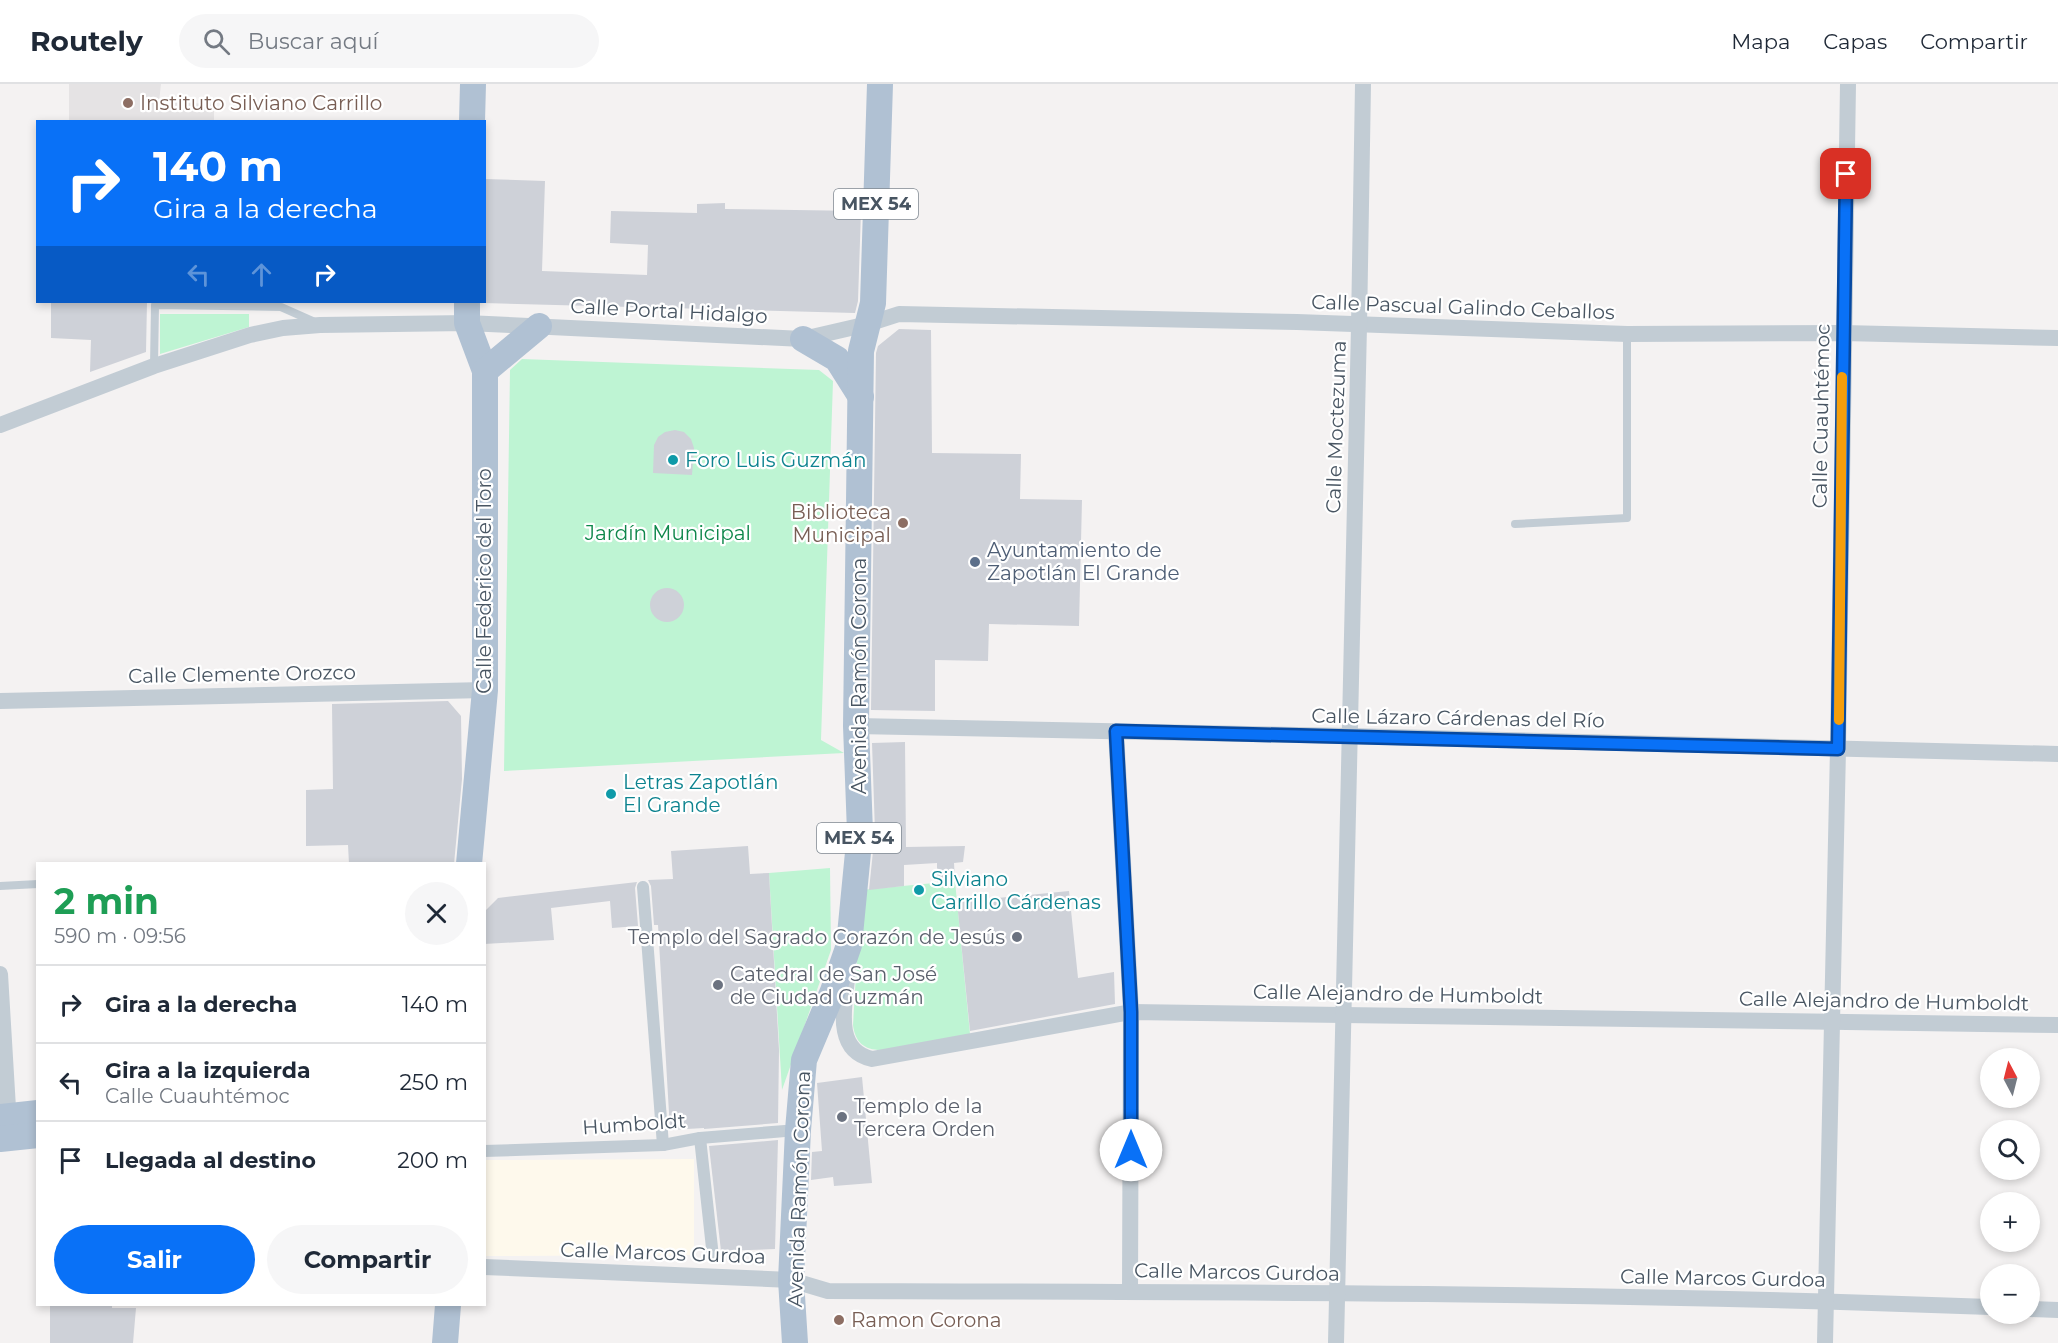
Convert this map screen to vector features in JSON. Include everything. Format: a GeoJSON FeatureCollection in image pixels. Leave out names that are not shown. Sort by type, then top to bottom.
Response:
{"type":"FeatureCollection","features":[{"type":"Feature","properties":{"kind":"main road"},"geometry":{"type":"LineString","coordinates":[[472,120],[473,84]]}},
{"type":"Feature","properties":{"kind":"main road","name":"MEX 54"},"geometry":{"type":"LineString","coordinates":[[868,324],[873,303],[880,84]]}},
{"type":"Feature","properties":{"kind":"main road","name":"Calle Federico del Toro"},"geometry":{"type":"LineString","coordinates":[[467,312],[485,371],[485,690],[470,862]]}},
{"type":"Feature","properties":{"kind":"main road","name":"Avenida Ramón Corona"},"geometry":{"type":"LineString","coordinates":[[795,1343],[791,1280],[798,1130],[804,1060],[833,991],[849,945],[860,832],[856,726],[861,351],[868,324]]}},
{"type":"Feature","properties":{"kind":"main road"},"geometry":{"type":"LineString","coordinates":[[485,371],[539,326]]}},
{"type":"Feature","properties":{"kind":"main road"},"geometry":{"type":"LineString","coordinates":[[802,339],[837,359],[862,397]]}},
{"type":"Feature","properties":{"kind":"main road"},"geometry":{"type":"LineString","coordinates":[[5,1128],[36,1114]]}},
{"type":"Feature","properties":{"kind":"main road"},"geometry":{"type":"LineString","coordinates":[[5,1128],[36,1134]]}},
{"type":"Feature","properties":{"kind":"main road"},"geometry":{"type":"LineString","coordinates":[[446,1343],[448,1306]]}},
{"type":"Feature","properties":{"kind":"street","name":"Calle Moctezuma"},"geometry":{"type":"LineString","coordinates":[[1336,1343],[1363,84]]}},
{"type":"Feature","properties":{"kind":"street","name":"Calle Cuauhtémoc"},"geometry":{"type":"LineString","coordinates":[[1825,1343],[1838,749],[1848,84]]}},
{"type":"Feature","properties":{"kind":"street","name":"Calle Portal Hidalgo"},"geometry":{"type":"LineString","coordinates":[[0,425],[154,366],[250,335],[320,325],[467,312],[539,326],[802,339],[868,324]]}},
{"type":"Feature","properties":{"kind":"street","name":"Calle Pascual Galindo Ceballos"},"geometry":{"type":"LineString","coordinates":[[868,324],[899,314],[1298,322],[1627,334],[1843,333],[2058,338]]}},
{"type":"Feature","properties":{"kind":"street","name":"Calle Clemente Orozco"},"geometry":{"type":"LineString","coordinates":[[0,700],[485,690]]}},
{"type":"Feature","properties":{"kind":"street","name":"Calle Lázaro Cárdenas del Río"},"geometry":{"type":"LineString","coordinates":[[856,726],[2058,754]]}},
{"type":"Feature","properties":{"kind":"street"},"geometry":{"type":"LineString","coordinates":[[1116,731],[1131,1012],[1130,1292]]}},
{"type":"Feature","properties":{"kind":"street"},"geometry":{"type":"LineString","coordinates":[[643,887],[663,1145]]}},
{"type":"Feature","properties":{"kind":"street","name":"Calle Alejandro de Humboldt"},"geometry":{"type":"LineString","coordinates":[[849,945],[844,1028],[850,1047],[864,1057],[880,1058],[1131,1012],[1342,1013],[2058,1025]]}},
{"type":"Feature","properties":{"kind":"street"},"geometry":{"type":"LineString","coordinates":[[0,974],[5,1128]]}},
{"type":"Feature","properties":{"kind":"street","name":"Humboldt"},"geometry":{"type":"LineString","coordinates":[[486,1151],[663,1145],[700,1138],[785,1131]]}},
{"type":"Feature","properties":{"kind":"street"},"geometry":{"type":"LineString","coordinates":[[700,1138],[712,1257]]}},
{"type":"Feature","properties":{"kind":"street","name":"Calle Marcos Gurdoa"},"geometry":{"type":"LineString","coordinates":[[486,1267],[791,1280],[828,1291],[1336,1294],[1826,1301],[1980,1307]]}},
{"type":"Feature","properties":{"kind":"street"},"geometry":{"type":"LineString","coordinates":[[2040,1309],[2058,1310]]}},
{"type":"Feature","properties":{"kind":"lane"},"geometry":{"type":"LineString","coordinates":[[154,366],[155,304],[281,307],[320,325]]}},
{"type":"Feature","properties":{"kind":"lane"},"geometry":{"type":"LineString","coordinates":[[1515,525],[1627,518],[1627,334]]}},
{"type":"Feature","properties":{"kind":"lane"},"geometry":{"type":"LineString","coordinates":[[0,886],[36,884]]}},
{"type":"Feature","properties":{"kind":"shaded area","name":"Instituto Silviano Carrillo"},"geometry":{"type":"Polygon","coordinates":[[[69,84],[161,84],[159,102],[214,104],[214,120],[69,120],[69,84]]]}},
{"type":"Feature","properties":{"kind":"shaded area"},"geometry":{"type":"Polygon","coordinates":[[[694,1159],[694,1255],[486,1256],[486,1160],[694,1159]]]}},
{"type":"Feature","properties":{"kind":"green space"},"geometry":{"type":"Polygon","coordinates":[[[160,314],[249,314],[249,327],[160,354],[160,314]]]}},
{"type":"Feature","properties":{"kind":"green space","name":"Jardín Municipal"},"geometry":{"type":"Polygon","coordinates":[[[522,359],[819,370],[833,381],[821,740],[844,753],[504,771],[510,370],[522,359]]]}},
{"type":"Feature","properties":{"kind":"green space"},"geometry":{"type":"Polygon","coordinates":[[[830,868],[831,950],[782,1090],[769,873],[830,868]]]}},
{"type":"Feature","properties":{"kind":"green space"},"geometry":{"type":"Polygon","coordinates":[[[955,881],[970,1034],[881,1050],[865,1047],[858,1040],[853,1025],[861,890],[955,881]]]}},
{"type":"Feature","properties":{"kind":"building"},"geometry":{"type":"Polygon","coordinates":[[[486,179],[545,181],[542,271],[647,275],[648,245],[610,243],[611,211],[697,213],[697,204],[725,203],[725,209],[861,211],[858,301],[855,313],[484,303],[486,303],[486,179]]]}},
{"type":"Feature","properties":{"kind":"building"},"geometry":{"type":"Polygon","coordinates":[[[51,303],[147,303],[146,352],[90,372],[91,340],[51,338],[51,303]]]}},
{"type":"Feature","properties":{"kind":"building","name":"Ayuntamiento de Zapotlán El Grande"},"geometry":{"type":"Polygon","coordinates":[[[899,329],[931,330],[932,453],[1021,454],[1020,499],[1082,500],[1079,626],[989,624],[988,661],[935,660],[935,711],[871,710],[876,353],[878,346],[899,329]]]}},
{"type":"Feature","properties":{"kind":"building","name":"Foro Luis Guzmán"},"geometry":{"type":"Polygon","coordinates":[[[675,430],[684,432],[691,439],[694,448],[692,475],[653,473],[654,445],[658,437],[665,432],[675,430]]]}},
{"type":"Feature","properties":{"kind":"building"},"geometry":{"type":"Polygon","coordinates":[[[667,588],[679,593],[684,605],[679,617],[667,622],[655,617],[650,605],[655,593],[667,588]]]}},
{"type":"Feature","properties":{"kind":"building"},"geometry":{"type":"Polygon","coordinates":[[[448,701],[461,716],[462,779],[454,862],[349,862],[348,845],[306,846],[306,790],[333,789],[332,704],[448,701]]]}},
{"type":"Feature","properties":{"kind":"building"},"geometry":{"type":"Polygon","coordinates":[[[905,742],[906,847],[965,846],[963,862],[954,863],[955,881],[937,882],[937,863],[904,865],[904,886],[869,890],[875,832],[872,743],[905,742]]]}},
{"type":"Feature","properties":{"kind":"building","name":"Catedral de San José de Ciudad Guzmán"},"geometry":{"type":"Polygon","coordinates":[[[748,846],[750,874],[769,873],[779,1050],[778,1123],[670,1130],[658,925],[654,925],[651,886],[648,880],[673,879],[671,851],[748,846]]]}},
{"type":"Feature","properties":{"kind":"building"},"geometry":{"type":"Polygon","coordinates":[[[637,882],[635,888],[638,926],[612,928],[610,901],[551,908],[554,940],[486,944],[486,910],[498,898],[637,882]]]}},
{"type":"Feature","properties":{"kind":"building","name":"Templo del Sagrado Corazón de Jesús"},"geometry":{"type":"Polygon","coordinates":[[[1069,891],[1078,978],[1114,972],[1115,1004],[970,1031],[957,902],[1069,891]]]}},
{"type":"Feature","properties":{"kind":"building","name":"Templo de la Tercera Orden"},"geometry":{"type":"Polygon","coordinates":[[[862,1077],[872,1183],[834,1186],[833,1177],[811,1180],[812,1152],[822,1151],[817,1083],[862,1077]]]}},
{"type":"Feature","properties":{"kind":"building"},"geometry":{"type":"Polygon","coordinates":[[[778,1140],[775,1249],[721,1251],[709,1146],[778,1140]]]}},
{"type":"Feature","properties":{"kind":"building"},"geometry":{"type":"Polygon","coordinates":[[[50,1306],[136,1308],[133,1343],[50,1343],[50,1306]]]}},
{"type":"Feature","properties":{"kind":"slow traffic"},"geometry":{"type":"LineString","coordinates":[[1839,720],[1842,377]]}},
{"type":"Feature","properties":{"kind":"place","name":"Instituto Silviano Carrillo"},"geometry":{"type":"Point","coordinates":[128,103]}},
{"type":"Feature","properties":{"kind":"place","name":"Foro Luis Guzmán"},"geometry":{"type":"Point","coordinates":[673,460]}},
{"type":"Feature","properties":{"kind":"place","name":"Biblioteca Municipal"},"geometry":{"type":"Point","coordinates":[903,523]}},
{"type":"Feature","properties":{"kind":"place","name":"Ayuntamiento de Zapotlán El Grande"},"geometry":{"type":"Point","coordinates":[975,562]}},
{"type":"Feature","properties":{"kind":"place","name":"Letras Zapotlán El Grande"},"geometry":{"type":"Point","coordinates":[611,794]}},
{"type":"Feature","properties":{"kind":"place","name":"Silviano Carrillo Cárdenas"},"geometry":{"type":"Point","coordinates":[919,890]}},
{"type":"Feature","properties":{"kind":"place","name":"Templo del Sagrado Corazón de Jesús"},"geometry":{"type":"Point","coordinates":[1017,937]}},
{"type":"Feature","properties":{"kind":"place","name":"Catedral de San José de Ciudad Guzmán"},"geometry":{"type":"Point","coordinates":[718,985]}},
{"type":"Feature","properties":{"kind":"place","name":"Templo de la Tercera Orden"},"geometry":{"type":"Point","coordinates":[842,1117]}},
{"type":"Feature","properties":{"kind":"place","name":"Ramon Corona"},"geometry":{"type":"Point","coordinates":[839,1320]}},
{"type":"Feature","properties":{"kind":"route"},"geometry":{"type":"LineString","coordinates":[[1131,1150],[1131,1012],[1116,731],[1838,749],[1846,174]]}}]}
